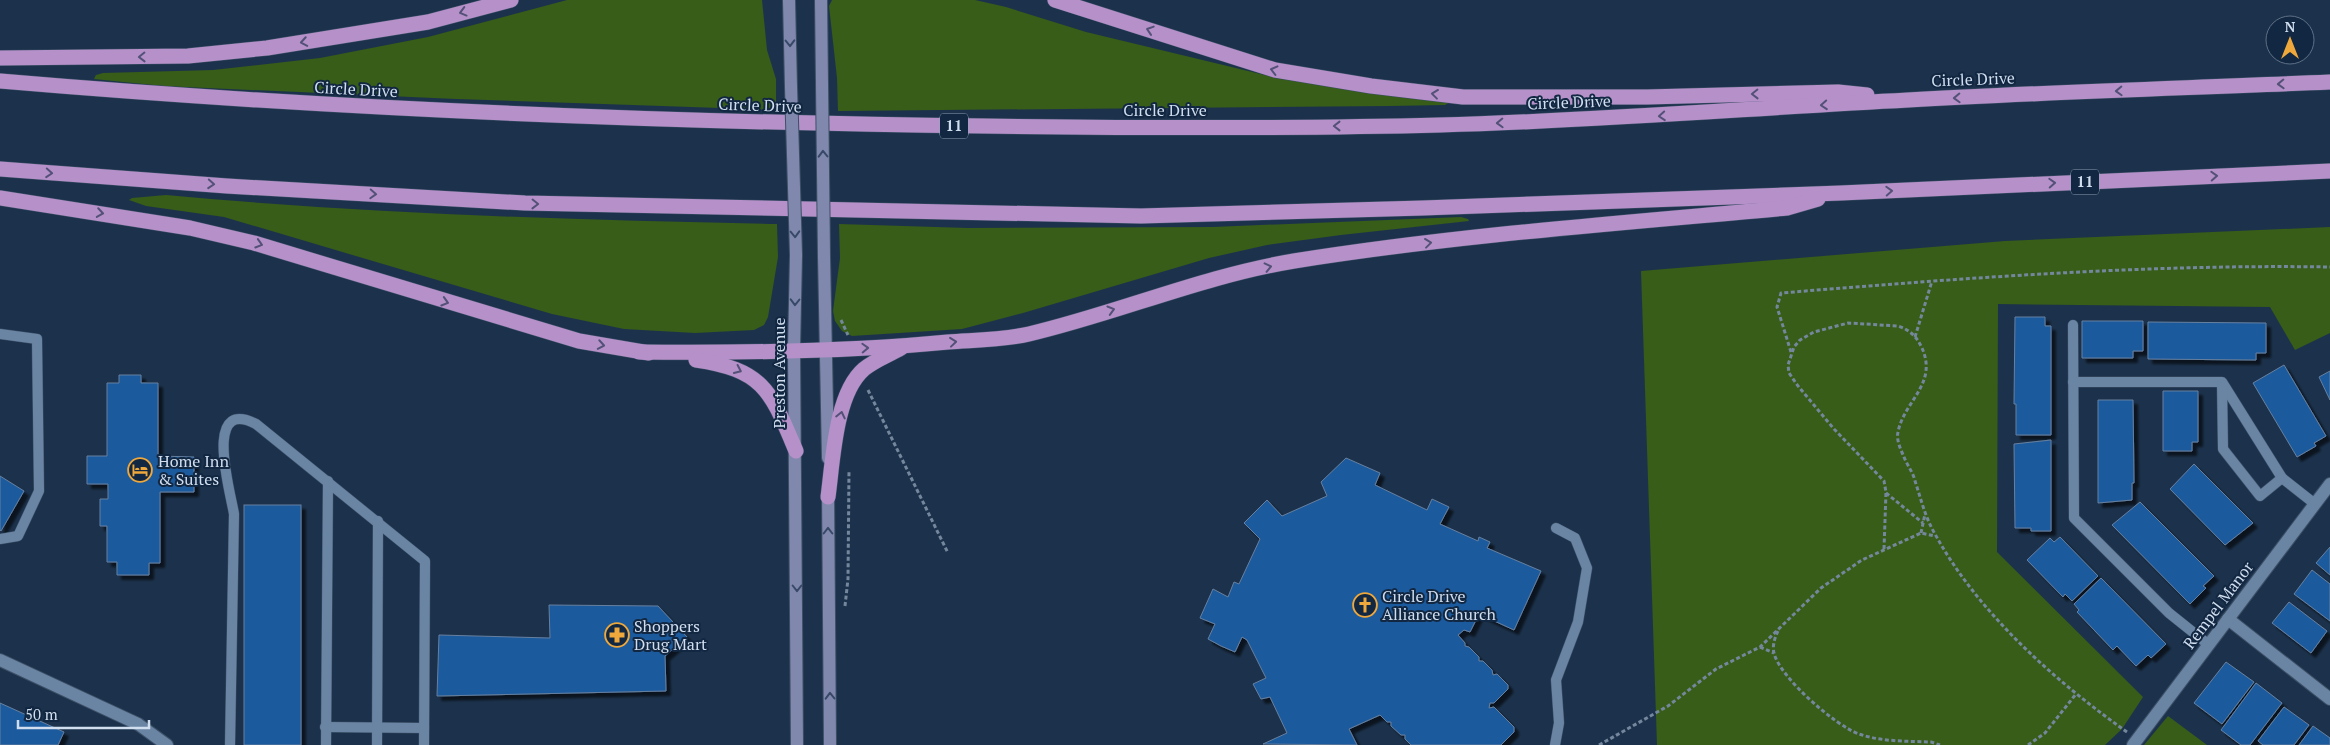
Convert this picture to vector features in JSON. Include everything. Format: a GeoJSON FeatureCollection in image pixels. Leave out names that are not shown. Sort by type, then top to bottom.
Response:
{"type":"FeatureCollection","features":[{"type":"Feature","properties":{"kind":"highway"},"geometry":{"type":"LineString","coordinates":[[0,58],[188,56],[267,48],[428,22],[510,0]]}},
{"type":"Feature","properties":{"kind":"highway"},"geometry":{"type":"LineString","coordinates":[[1055,0],[1275,70],[1372,86],[1463,97],[1656,96],[1838,92],[1908,100]]}},
{"type":"Feature","properties":{"kind":"highway","name":"Circle Drive"},"geometry":{"type":"LineString","coordinates":[[0,81],[309,105],[465,112],[777,124],[1140,128],[1439,125],[1641,117],[1908,100],[2330,82]]}},
{"type":"Feature","properties":{"kind":"highway","name":"11"},"geometry":{"type":"LineString","coordinates":[[0,169],[227,186],[525,204],[1141,216],[1841,193],[2330,171]]}},
{"type":"Feature","properties":{"kind":"highway"},"geometry":{"type":"LineString","coordinates":[[639,352],[715,352],[904,346],[1027,334],[1216,279],[1291,262],[1424,243],[1571,227],[1787,208],[1841,193]]}},
{"type":"Feature","properties":{"kind":"highway"},"geometry":{"type":"LineString","coordinates":[[0,198],[190,228],[254,242],[578,342],[711,362],[735,368],[755,379],[771,398],[796,451]]}},
{"type":"Feature","properties":{"kind":"highway"},"geometry":{"type":"LineString","coordinates":[[828,497],[842,410],[853,382],[868,366],[904,346]]}},
{"type":"Feature","properties":{"kind":"main road","name":"Preston Avenue"},"geometry":{"type":"LineString","coordinates":[[789,0],[796,255],[794,349],[797,745]]}},
{"type":"Feature","properties":{"kind":"main road"},"geometry":{"type":"LineString","coordinates":[[821,0],[830,745]]}},
{"type":"Feature","properties":{"kind":"street","name":"Rempel Manor"},"geometry":{"type":"LineString","coordinates":[[2135,742],[2330,484]]}},
{"type":"Feature","properties":{"kind":"street"},"geometry":{"type":"LineString","coordinates":[[2228,619],[2330,699]]}},
{"type":"Feature","properties":{"kind":"street"},"geometry":{"type":"LineString","coordinates":[[0,660],[138,724],[167,745]]}},
{"type":"Feature","properties":{"kind":"lane"},"geometry":{"type":"LineString","coordinates":[[2073,325],[2074,518],[2169,613],[2209,645]]}},
{"type":"Feature","properties":{"kind":"lane"},"geometry":{"type":"LineString","coordinates":[[0,334],[37,339],[39,491],[18,536],[0,539]]}},
{"type":"Feature","properties":{"kind":"lane"},"geometry":{"type":"LineString","coordinates":[[2073,382],[2222,382]]}},
{"type":"Feature","properties":{"kind":"lane"},"geometry":{"type":"LineString","coordinates":[[2222,382],[2282,478],[2315,504]]}},
{"type":"Feature","properties":{"kind":"lane"},"geometry":{"type":"LineString","coordinates":[[2222,382],[2222,449],[2260,496],[2282,478]]}},
{"type":"Feature","properties":{"kind":"lane"},"geometry":{"type":"LineString","coordinates":[[230,745],[234,514],[226,478],[222,441],[226,429],[239,419],[251,422],[328,481],[425,561],[424,745]]}},
{"type":"Feature","properties":{"kind":"lane"},"geometry":{"type":"LineString","coordinates":[[326,745],[328,481]]}},
{"type":"Feature","properties":{"kind":"lane"},"geometry":{"type":"LineString","coordinates":[[377,745],[378,522]]}},
{"type":"Feature","properties":{"kind":"lane"},"geometry":{"type":"LineString","coordinates":[[1555,745],[1560,723],[1556,680],[1578,622],[1587,568],[1584,555],[1575,538],[1556,528]]}},
{"type":"Feature","properties":{"kind":"lane"},"geometry":{"type":"LineString","coordinates":[[325,728],[424,728]]}},
{"type":"Feature","properties":{"kind":"path"},"geometry":{"type":"LineString","coordinates":[[1791,352],[1778,307],[1782,293],[2088,271],[2242,266],[2330,267]]}},
{"type":"Feature","properties":{"kind":"path"},"geometry":{"type":"LineString","coordinates":[[1915,336],[1932,281]]}},
{"type":"Feature","properties":{"kind":"path"},"geometry":{"type":"LineString","coordinates":[[841,318],[843,328],[849,336],[849,348]]}},
{"type":"Feature","properties":{"kind":"path"},"geometry":{"type":"LineString","coordinates":[[1884,549],[1886,492],[1884,481],[1834,429],[1789,373],[1788,364],[1791,352],[1800,340],[1814,332],[1848,323],[1898,326],[1906,329],[1915,336],[1928,363],[1922,386],[1902,421],[1897,436],[1900,448],[1913,475],[1925,514],[1935,536],[1986,606],[2015,638],[2076,694],[2135,742]]}},
{"type":"Feature","properties":{"kind":"path"},"geometry":{"type":"LineString","coordinates":[[858,376],[864,383],[948,553]]}},
{"type":"Feature","properties":{"kind":"path"},"geometry":{"type":"LineString","coordinates":[[844,615],[848,579],[849,469]]}},
{"type":"Feature","properties":{"kind":"path"},"geometry":{"type":"LineString","coordinates":[[1886,492],[1923,523]]}},
{"type":"Feature","properties":{"kind":"path"},"geometry":{"type":"LineString","coordinates":[[1921,533],[1925,514]]}},
{"type":"Feature","properties":{"kind":"path"},"geometry":{"type":"LineString","coordinates":[[1599,745],[1668,706],[1716,669],[1760,647],[1821,588],[1862,560],[1921,533],[1935,536]]}},
{"type":"Feature","properties":{"kind":"path"},"geometry":{"type":"LineString","coordinates":[[1774,654],[1775,638],[1779,630]]}},
{"type":"Feature","properties":{"kind":"path"},"geometry":{"type":"LineString","coordinates":[[1760,647],[1774,654],[1790,681],[1798,690],[1846,728],[1873,738],[1931,742],[1940,745]]}},
{"type":"Feature","properties":{"kind":"path"},"geometry":{"type":"LineString","coordinates":[[2028,745],[2045,733],[2076,694]]}},
{"type":"Feature","properties":{"kind":"green space"},"geometry":{"type":"Polygon","coordinates":[[[567,0],[762,0],[767,50],[776,79],[776,110],[456,99],[163,86],[94,79],[96,75],[103,73],[213,70],[320,58],[428,37],[567,0]]]}},
{"type":"Feature","properties":{"kind":"green space"},"geometry":{"type":"Polygon","coordinates":[[[832,0],[975,0],[1006,7],[1086,32],[1281,79],[1450,102],[1445,105],[1390,106],[838,111],[837,78],[829,6],[832,0]]]}},
{"type":"Feature","properties":{"kind":"green space"},"geometry":{"type":"Polygon","coordinates":[[[166,195],[242,202],[472,215],[777,224],[778,257],[768,317],[764,325],[754,330],[695,333],[624,329],[552,314],[224,217],[146,206],[129,200],[132,198],[166,195]]]}},
{"type":"Feature","properties":{"kind":"green space"},"geometry":{"type":"Polygon","coordinates":[[[1461,217],[1469,221],[1267,245],[1209,258],[962,329],[852,336],[842,331],[835,321],[833,311],[840,258],[839,224],[968,228],[1213,227],[1461,217]]]}},
{"type":"Feature","properties":{"kind":"green space"},"geometry":{"type":"Polygon","coordinates":[[[2330,227],[2330,333],[2295,350],[2270,307],[1998,304],[1997,552],[2143,697],[2122,729],[2105,745],[1657,745],[1641,271],[2005,241],[2330,227]]]}},
{"type":"Feature","properties":{"kind":"green space"},"geometry":{"type":"Polygon","coordinates":[[[2168,716],[2207,745],[2144,745],[2168,716]]]}},
{"type":"Feature","properties":{"kind":"building"},"geometry":{"type":"Polygon","coordinates":[[[2015,317],[2045,317],[2045,326],[2051,326],[2051,435],[2016,435],[2016,404],[2014,404],[2015,317]]]}},
{"type":"Feature","properties":{"kind":"building"},"geometry":{"type":"Polygon","coordinates":[[[2082,321],[2143,321],[2143,351],[2133,351],[2133,358],[2082,358],[2082,321]]]}},
{"type":"Feature","properties":{"kind":"building"},"geometry":{"type":"Polygon","coordinates":[[[2148,322],[2266,323],[2266,353],[2256,353],[2256,360],[2148,359],[2148,322]]]}},
{"type":"Feature","properties":{"kind":"building"},"geometry":{"type":"Polygon","coordinates":[[[2284,365],[2326,436],[2314,443],[2316,446],[2297,457],[2253,383],[2284,365]]]}},
{"type":"Feature","properties":{"kind":"building"},"geometry":{"type":"Polygon","coordinates":[[[2330,371],[2330,400],[2319,377],[2330,371]]]}},
{"type":"Feature","properties":{"kind":"building","name":"Home Inn & Suites"},"geometry":{"type":"Polygon","coordinates":[[[119,375],[141,375],[141,383],[158,383],[158,456],[194,457],[194,492],[160,492],[160,563],[149,563],[149,575],[117,575],[117,562],[107,562],[107,526],[100,526],[100,499],[108,499],[108,484],[87,484],[87,456],[107,456],[107,383],[119,383],[119,375]]]}},
{"type":"Feature","properties":{"kind":"building"},"geometry":{"type":"Polygon","coordinates":[[[2163,391],[2198,391],[2198,442],[2192,442],[2192,451],[2163,451],[2163,391]]]}},
{"type":"Feature","properties":{"kind":"building"},"geometry":{"type":"Polygon","coordinates":[[[2098,400],[2133,400],[2134,483],[2132,483],[2132,500],[2098,503],[2098,400]]]}},
{"type":"Feature","properties":{"kind":"building"},"geometry":{"type":"Polygon","coordinates":[[[2051,440],[2051,531],[2031,531],[2031,528],[2015,528],[2014,444],[2051,440]]]}},
{"type":"Feature","properties":{"kind":"building","name":"Circle Drive Alliance Church"},"geometry":{"type":"Polygon","coordinates":[[[1346,458],[1380,473],[1375,485],[1427,510],[1432,499],[1449,507],[1440,524],[1478,541],[1479,537],[1490,542],[1487,548],[1541,571],[1514,630],[1479,614],[1470,632],[1464,630],[1458,635],[1465,643],[1465,646],[1469,647],[1479,657],[1479,661],[1483,661],[1492,670],[1493,675],[1497,674],[1508,685],[1508,689],[1494,703],[1490,703],[1489,708],[1494,707],[1514,727],[1514,732],[1501,745],[1411,745],[1405,739],[1405,735],[1401,735],[1391,726],[1391,722],[1387,722],[1380,715],[1349,729],[1357,745],[1263,744],[1287,733],[1270,697],[1261,699],[1253,684],[1266,678],[1247,640],[1242,637],[1235,652],[1221,646],[1208,639],[1215,624],[1200,618],[1213,589],[1228,597],[1234,582],[1239,584],[1260,539],[1244,523],[1267,500],[1282,516],[1327,496],[1321,482],[1346,458]]]}},
{"type":"Feature","properties":{"kind":"building"},"geometry":{"type":"Polygon","coordinates":[[[2194,464],[2253,523],[2225,545],[2170,489],[2194,464]]]}},
{"type":"Feature","properties":{"kind":"building"},"geometry":{"type":"Polygon","coordinates":[[[0,476],[24,491],[1,531],[0,530],[0,476]]]}},
{"type":"Feature","properties":{"kind":"building"},"geometry":{"type":"Polygon","coordinates":[[[2140,502],[2214,576],[2203,586],[2206,588],[2190,604],[2112,525],[2140,502]]]}},
{"type":"Feature","properties":{"kind":"building"},"geometry":{"type":"Polygon","coordinates":[[[244,505],[301,505],[301,745],[244,745],[244,505]]]}},
{"type":"Feature","properties":{"kind":"building"},"geometry":{"type":"Polygon","coordinates":[[[2060,537],[2098,576],[2072,601],[2065,594],[2063,597],[2027,560],[2050,538],[2054,542],[2060,537]]]}},
{"type":"Feature","properties":{"kind":"building"},"geometry":{"type":"Polygon","coordinates":[[[2330,547],[2330,575],[2316,563],[2330,547]]]}},
{"type":"Feature","properties":{"kind":"building"},"geometry":{"type":"Polygon","coordinates":[[[2312,570],[2330,584],[2330,621],[2294,594],[2312,570]]]}},
{"type":"Feature","properties":{"kind":"building"},"geometry":{"type":"Polygon","coordinates":[[[2101,578],[2166,644],[2151,658],[2148,655],[2136,666],[2117,646],[2113,650],[2077,612],[2079,610],[2074,604],[2101,578]]]}},
{"type":"Feature","properties":{"kind":"building"},"geometry":{"type":"Polygon","coordinates":[[[2289,602],[2327,631],[2311,653],[2272,623],[2289,602]]]}},
{"type":"Feature","properties":{"kind":"building"},"geometry":{"type":"Polygon","coordinates":[[[549,605],[658,606],[687,637],[665,656],[666,691],[437,696],[439,635],[550,638],[549,605]]]}},
{"type":"Feature","properties":{"kind":"building"},"geometry":{"type":"Polygon","coordinates":[[[2226,662],[2254,682],[2222,724],[2194,703],[2226,662]]]}},
{"type":"Feature","properties":{"kind":"building"},"geometry":{"type":"Polygon","coordinates":[[[2256,683],[2282,703],[2250,745],[2241,745],[2221,730],[2256,683]]]}},
{"type":"Feature","properties":{"kind":"building"},"geometry":{"type":"Polygon","coordinates":[[[0,703],[64,732],[58,745],[0,745],[0,703]]]}},
{"type":"Feature","properties":{"kind":"building"},"geometry":{"type":"Polygon","coordinates":[[[2284,707],[2309,725],[2294,745],[2263,745],[2258,741],[2284,707]]]}},
{"type":"Feature","properties":{"kind":"building"},"geometry":{"type":"Polygon","coordinates":[[[2313,726],[2330,738],[2330,745],[2299,745],[2313,726]]]}},
{"type":"Feature","properties":{"kind":"place","name":"Home Inn & Suites"},"geometry":{"type":"Point","coordinates":[140,470]}},
{"type":"Feature","properties":{"kind":"place","name":"Circle Drive Alliance Church"},"geometry":{"type":"Point","coordinates":[1365,605]}},
{"type":"Feature","properties":{"kind":"place","name":"Shoppers Drug Mart"},"geometry":{"type":"Point","coordinates":[617,635]}}]}
